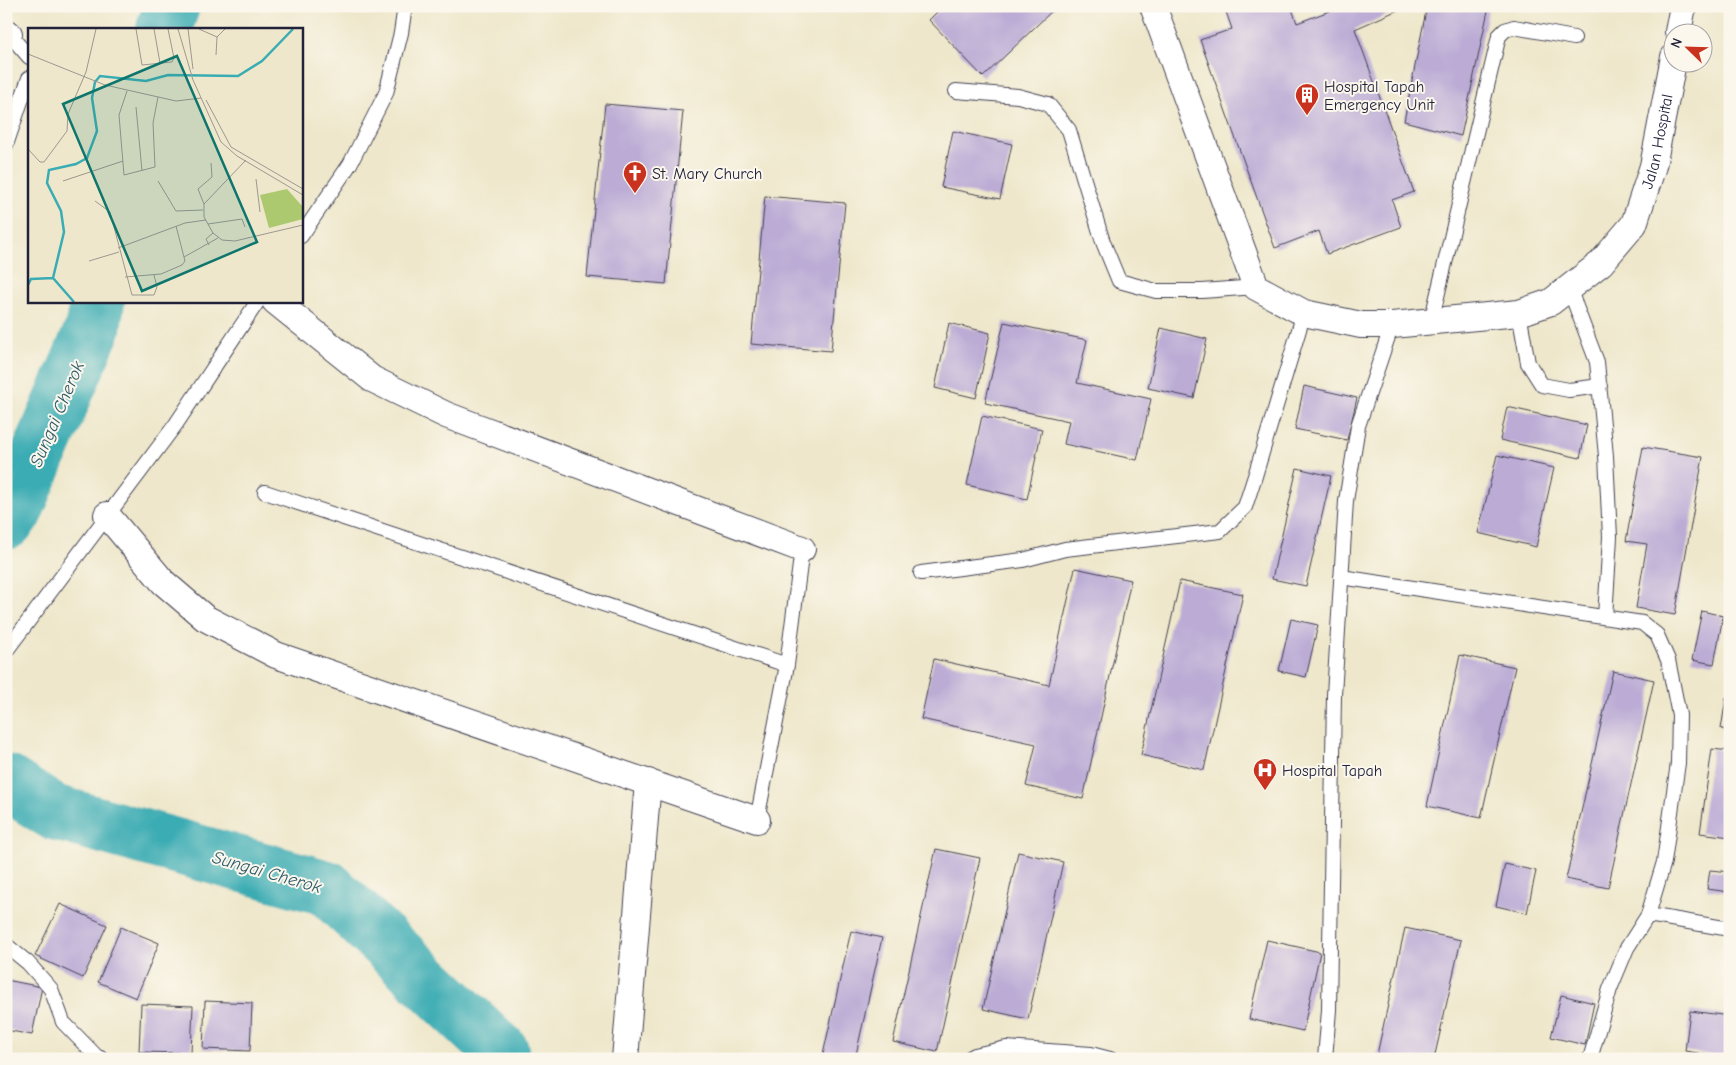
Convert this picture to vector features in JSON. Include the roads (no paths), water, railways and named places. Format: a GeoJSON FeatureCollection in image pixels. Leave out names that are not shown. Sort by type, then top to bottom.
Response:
{"type":"FeatureCollection","features":[{"type":"Feature","properties":{"kind":"street"},"geometry":{"type":"LineString","coordinates":[[1153,6],[1256,288],[1304,313],[1361,325],[1392,325],[1519,314],[1551,302],[1569,288]]}},
{"type":"Feature","properties":{"kind":"street"},"geometry":{"type":"LineString","coordinates":[[1680,22],[1683,6]]}},
{"type":"Feature","properties":{"kind":"street","name":"Jalan Hospital"},"geometry":{"type":"LineString","coordinates":[[1569,288],[1602,263],[1634,224],[1653,166],[1671,72]]}},
{"type":"Feature","properties":{"kind":"street"},"geometry":{"type":"LineString","coordinates":[[276,302],[372,378],[446,414],[802,549]]}},
{"type":"Feature","properties":{"kind":"street"},"geometry":{"type":"LineString","coordinates":[[107,515],[164,582],[205,618],[276,655],[757,820]]}},
{"type":"Feature","properties":{"kind":"street"},"geometry":{"type":"LineString","coordinates":[[625,1059],[648,782]]}},
{"type":"Feature","properties":{"kind":"lane"},"geometry":{"type":"LineString","coordinates":[[302,235],[350,164],[386,93],[401,33],[405,6]]}},
{"type":"Feature","properties":{"kind":"lane"},"geometry":{"type":"LineString","coordinates":[[1431,322],[1499,36],[1505,30],[1514,28],[1574,38]]}},
{"type":"Feature","properties":{"kind":"lane"},"geometry":{"type":"LineString","coordinates":[[8,33],[28,57]]}},
{"type":"Feature","properties":{"kind":"lane"},"geometry":{"type":"LineString","coordinates":[[6,145],[28,81]]}},
{"type":"Feature","properties":{"kind":"lane"},"geometry":{"type":"LineString","coordinates":[[956,91],[1018,96],[1048,104],[1070,130],[1103,242],[1119,281],[1156,291],[1256,288]]}},
{"type":"Feature","properties":{"kind":"lane"},"geometry":{"type":"LineString","coordinates":[[1569,288],[1597,362],[1600,386],[1610,537],[1605,618]]}},
{"type":"Feature","properties":{"kind":"lane"},"geometry":{"type":"LineString","coordinates":[[6,650],[176,424],[257,302]]}},
{"type":"Feature","properties":{"kind":"lane"},"geometry":{"type":"LineString","coordinates":[[921,573],[1022,560],[1065,549],[1220,531],[1244,507],[1256,476],[1304,313]]}},
{"type":"Feature","properties":{"kind":"lane"},"geometry":{"type":"LineString","coordinates":[[1519,314],[1528,363],[1542,384],[1568,390],[1600,386]]}},
{"type":"Feature","properties":{"kind":"lane"},"geometry":{"type":"LineString","coordinates":[[1324,1059],[1329,1010],[1334,695],[1346,501],[1358,426],[1392,325]]}},
{"type":"Feature","properties":{"kind":"lane"},"geometry":{"type":"LineString","coordinates":[[265,492],[787,665]]}},
{"type":"Feature","properties":{"kind":"lane"},"geometry":{"type":"LineString","coordinates":[[757,820],[787,665],[802,549]]}},
{"type":"Feature","properties":{"kind":"lane"},"geometry":{"type":"LineString","coordinates":[[1341,577],[1642,623],[1657,635],[1668,660],[1679,715],[1678,763],[1664,862],[1648,915],[1627,948],[1610,989],[1590,1059]]}},
{"type":"Feature","properties":{"kind":"lane"},"geometry":{"type":"LineString","coordinates":[[1648,915],[1730,929]]}},
{"type":"Feature","properties":{"kind":"lane"},"geometry":{"type":"LineString","coordinates":[[6,945],[28,963],[52,989],[63,1022],[96,1056],[102,1059]]}},
{"type":"Feature","properties":{"kind":"lane"},"geometry":{"type":"LineString","coordinates":[[968,1059],[975,1055],[1006,1048],[1091,1054],[1110,1059]]}},
{"type":"Feature","properties":{"kind":"waterway","name":"Sungai Cherok"},"geometry":{"type":"LineString","coordinates":[[164,28],[172,6]]}},
{"type":"Feature","properties":{"kind":"waterway","name":"Sungai Cherok"},"geometry":{"type":"LineString","coordinates":[[6,522],[15,511],[93,328],[97,302]]}},
{"type":"Feature","properties":{"kind":"waterway","name":"Sungai Cherok"},"geometry":{"type":"LineString","coordinates":[[6,782],[53,812],[327,888],[501,1051],[502,1059]]}},
{"type":"Feature","properties":{"kind":"place","name":"Hospital Tapah Emergency Unit"},"geometry":{"type":"Point","coordinates":[1307,116]}},
{"type":"Feature","properties":{"kind":"place","name":"St. Mary Church"},"geometry":{"type":"Point","coordinates":[635,194]}},
{"type":"Feature","properties":{"kind":"place","name":"Hospital Tapah"},"geometry":{"type":"Point","coordinates":[1265,791]}}]}
